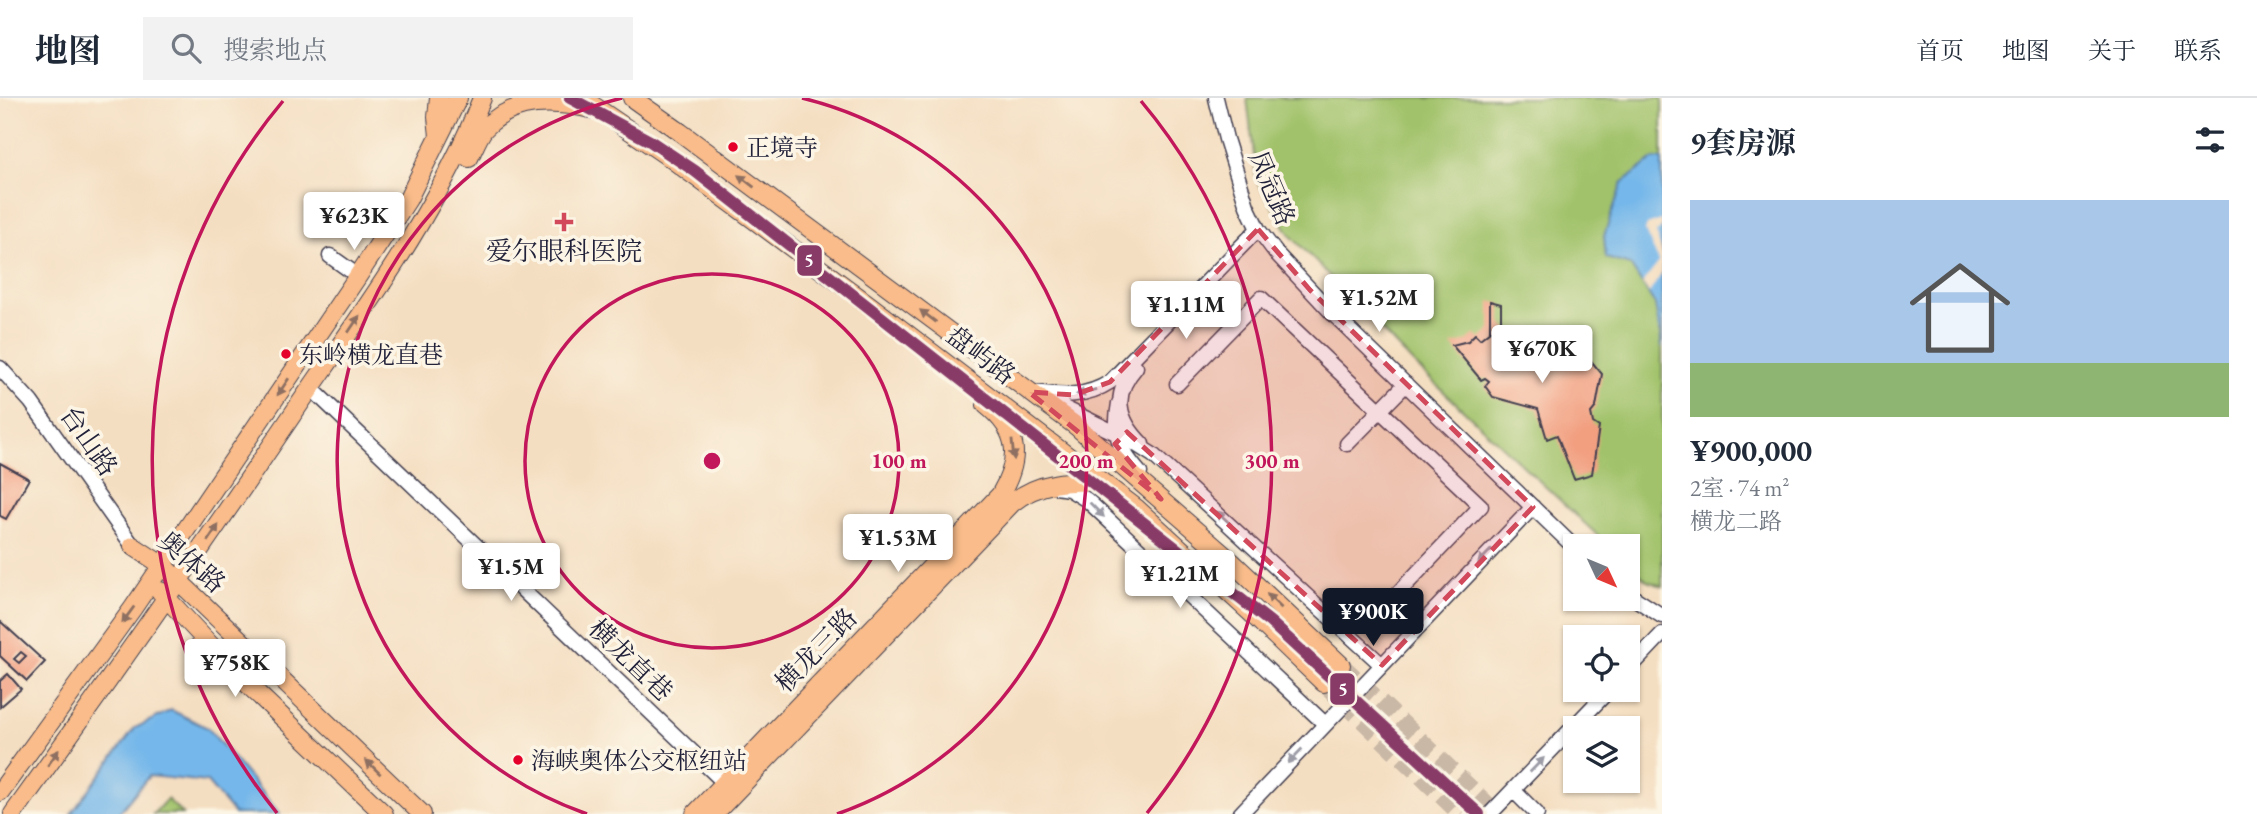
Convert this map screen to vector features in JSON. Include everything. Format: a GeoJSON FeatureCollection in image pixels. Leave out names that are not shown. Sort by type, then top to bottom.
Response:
{"type":"FeatureCollection","features":[{"type":"Feature","properties":{"kind":"main road"},"geometry":{"type":"LineString","coordinates":[[439,98],[437,117],[440,138]]}},
{"type":"Feature","properties":{"kind":"main road"},"geometry":{"type":"LineString","coordinates":[[0,792],[157,573],[358,276],[408,199],[458,98]]}},
{"type":"Feature","properties":{"kind":"main road"},"geometry":{"type":"LineString","coordinates":[[13,814],[178,582],[415,232],[440,188],[482,98]]}},
{"type":"Feature","properties":{"kind":"main road","name":"盘屿路"},"geometry":{"type":"LineString","coordinates":[[582,98],[904,330],[1136,508],[1324,683]]}},
{"type":"Feature","properties":{"kind":"main road","name":"盘屿路"},"geometry":{"type":"LineString","coordinates":[[632,98],[1076,426],[1232,562],[1340,666]]}},
{"type":"Feature","properties":{"kind":"main road"},"geometry":{"type":"LineString","coordinates":[[642,98],[654,113]]}},
{"type":"Feature","properties":{"kind":"main road"},"geometry":{"type":"LineString","coordinates":[[440,188],[468,161],[483,130],[492,120],[523,102],[540,99],[605,113]]}},
{"type":"Feature","properties":{"kind":"main road","name":"横龙三路"},"geometry":{"type":"LineString","coordinates":[[714,814],[730,788],[1000,495],[1011,475],[1014,446],[1006,425],[991,409],[944,372],[904,330]]}},
{"type":"Feature","properties":{"kind":"main road","name":"横龙三路"},"geometry":{"type":"LineString","coordinates":[[695,814],[730,788],[1019,497],[1037,487],[1068,481],[1103,483]]}},
{"type":"Feature","properties":{"kind":"main road","name":"奥体路"},"geometry":{"type":"LineString","coordinates":[[133,546],[157,573],[166,599],[239,676],[384,814]]}},
{"type":"Feature","properties":{"kind":"main road","name":"奥体路"},"geometry":{"type":"LineString","coordinates":[[157,573],[178,582],[422,814]]}},
{"type":"Feature","properties":{"kind":"street","name":"凤冠路"},"geometry":{"type":"LineString","coordinates":[[1216,98],[1240,187],[1261,232],[1299,279],[1563,536]]}},
{"type":"Feature","properties":{"kind":"street"},"geometry":{"type":"LineString","coordinates":[[1030,392],[1074,395],[1093,391],[1110,382],[1261,232]]}},
{"type":"Feature","properties":{"kind":"street"},"geometry":{"type":"LineString","coordinates":[[1161,499],[1124,454],[1116,434],[1121,388],[1135,368],[1261,232]]}},
{"type":"Feature","properties":{"kind":"street"},"geometry":{"type":"LineString","coordinates":[[330,256],[358,276]]}},
{"type":"Feature","properties":{"kind":"street"},"geometry":{"type":"LineString","coordinates":[[1177,384],[1261,298],[1481,506],[1398,593]]}},
{"type":"Feature","properties":{"kind":"street","name":"台山路"},"geometry":{"type":"LineString","coordinates":[[0,368],[31,402],[133,546]]}},
{"type":"Feature","properties":{"kind":"street"},"geometry":{"type":"LineString","coordinates":[[1347,444],[1406,384]]}},
{"type":"Feature","properties":{"kind":"street","name":"横龙直巷"},"geometry":{"type":"LineString","coordinates":[[311,388],[730,788]]}},
{"type":"Feature","properties":{"kind":"street"},"geometry":{"type":"LineString","coordinates":[[1030,392],[1153,455]]}},
{"type":"Feature","properties":{"kind":"street"},"geometry":{"type":"LineString","coordinates":[[1120,397],[1130,430],[1153,455],[1382,665]]}},
{"type":"Feature","properties":{"kind":"street"},"geometry":{"type":"LineString","coordinates":[[1037,487],[1069,489],[1087,499],[1325,724]]}},
{"type":"Feature","properties":{"kind":"street"},"geometry":{"type":"LineString","coordinates":[[1240,814],[1533,507]]}},
{"type":"Feature","properties":{"kind":"street"},"geometry":{"type":"LineString","coordinates":[[1640,604],[1662,616]]}},
{"type":"Feature","properties":{"kind":"street"},"geometry":{"type":"LineString","coordinates":[[1640,657],[1662,634]]}},
{"type":"Feature","properties":{"kind":"street"},"geometry":{"type":"LineString","coordinates":[[1490,814],[1597,702]]}},
{"type":"Feature","properties":{"kind":"street"},"geometry":{"type":"LineString","coordinates":[[1513,790],[1537,814]]}},
{"type":"Feature","properties":{"kind":"highlighted area"},"geometry":{"type":"Polygon","coordinates":[[[1258,229],[1310,290],[1533,507],[1382,665],[1127,432],[1115,444],[1161,499],[1029,392],[1074,395],[1110,382],[1258,229]]]}},
{"type":"Feature","properties":{"kind":"green space"},"geometry":{"type":"Polygon","coordinates":[[[1247,98],[1662,98],[1662,586],[1647,581],[1640,574],[1640,534],[1596,534],[1413,363],[1290,235],[1257,181],[1247,98]]]}},
{"type":"Feature","properties":{"kind":"green space"},"geometry":{"type":"Polygon","coordinates":[[[167,799],[183,814],[153,814],[167,799]]]}},
{"type":"Feature","properties":{"kind":"water"},"geometry":{"type":"Polygon","coordinates":[[[1662,159],[1662,347],[1655,304],[1630,265],[1606,258],[1604,236],[1622,183],[1652,160],[1662,159]]]}},
{"type":"Feature","properties":{"kind":"water"},"geometry":{"type":"Polygon","coordinates":[[[171,710],[208,728],[280,814],[234,814],[207,782],[149,776],[118,814],[71,814],[135,728],[171,710]]]}},
{"type":"Feature","properties":{"kind":"pier"},"geometry":{"type":"Polygon","coordinates":[[[1662,220],[1662,227],[1656,233],[1662,253],[1662,273],[1649,293],[1642,284],[1659,262],[1645,231],[1647,225],[1662,220]]]}},
{"type":"Feature","properties":{"kind":"building"},"geometry":{"type":"Polygon","coordinates":[[[1490,301],[1501,304],[1501,322],[1509,332],[1552,346],[1573,339],[1602,374],[1596,407],[1591,413],[1593,423],[1599,427],[1592,474],[1574,479],[1557,435],[1547,439],[1538,409],[1493,397],[1485,386],[1489,381],[1485,378],[1481,380],[1452,345],[1468,341],[1475,334],[1480,339],[1490,331],[1490,301]]]}},
{"type":"Feature","properties":{"kind":"building"},"geometry":{"type":"Polygon","coordinates":[[[0,463],[29,479],[6,519],[0,516],[0,463]]]}},
{"type":"Feature","properties":{"kind":"building"},"geometry":{"type":"Polygon","coordinates":[[[0,621],[45,662],[27,681],[0,656],[0,621]],[[21,652],[14,659],[19,663],[26,656],[21,652]]]}},
{"type":"Feature","properties":{"kind":"building"},"geometry":{"type":"Polygon","coordinates":[[[8,674],[21,689],[0,707],[0,681],[8,674]]]}},
{"type":"Feature","properties":{"kind":"tunnel"},"geometry":{"type":"LineString","coordinates":[[1341,665],[1497,814]]}},
{"type":"Feature","properties":{"kind":"tunnel"},"geometry":{"type":"LineString","coordinates":[[1324,683],[1461,814]]}},
{"type":"Feature","properties":{"kind":"transit line","name":"5"},"geometry":{"type":"LineString","coordinates":[[570,98],[650,141],[695,171],[1270,622],[1479,814]]}},
{"type":"Feature","properties":{"kind":"place","name":"正境寺"},"geometry":{"type":"Point","coordinates":[733,147]}},
{"type":"Feature","properties":{"kind":"place","name":"爱尔眼科医院"},"geometry":{"type":"Point","coordinates":[564,222]}},
{"type":"Feature","properties":{"kind":"place","name":"东岭横龙直巷"},"geometry":{"type":"Point","coordinates":[286,354]}},
{"type":"Feature","properties":{"kind":"place","name":"海峡奥体公交枢纽站"},"geometry":{"type":"Point","coordinates":[518,760]}}]}
